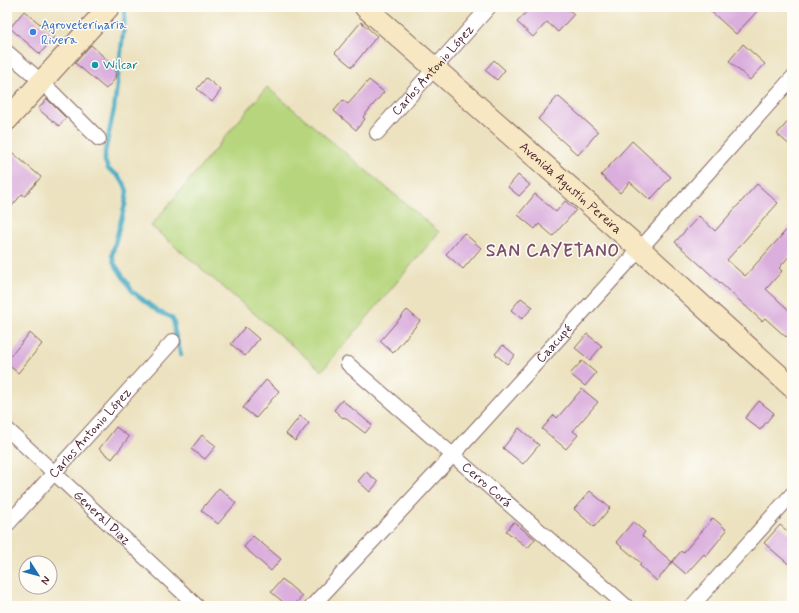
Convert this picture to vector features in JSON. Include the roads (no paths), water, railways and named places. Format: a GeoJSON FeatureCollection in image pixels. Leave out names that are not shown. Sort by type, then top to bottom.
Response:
{"type":"FeatureCollection","features":[{"type":"Feature","properties":{"kind":"main road"},"geometry":{"type":"LineString","coordinates":[[7,120],[109,7]]}},
{"type":"Feature","properties":{"kind":"main road","name":"Avenida Agustín Pereira"},"geometry":{"type":"LineString","coordinates":[[365,7],[640,249],[792,387]]}},
{"type":"Feature","properties":{"kind":"street","name":"Carlos Antonio López"},"geometry":{"type":"LineString","coordinates":[[377,133],[435,69],[488,7]]}},
{"type":"Feature","properties":{"kind":"street"},"geometry":{"type":"LineString","coordinates":[[7,52],[42,82],[99,139]]}},
{"type":"Feature","properties":{"kind":"street","name":"Caacupé"},"geometry":{"type":"LineString","coordinates":[[312,606],[453,455],[640,249],[792,78]]}},
{"type":"Feature","properties":{"kind":"street","name":"Carlos Antonio López"},"geometry":{"type":"LineString","coordinates":[[7,525],[173,341]]}},
{"type":"Feature","properties":{"kind":"street","name":"Cerro Corá"},"geometry":{"type":"LineString","coordinates":[[348,364],[626,606]]}},
{"type":"Feature","properties":{"kind":"street","name":"General Diaz"},"geometry":{"type":"LineString","coordinates":[[7,429],[197,606]]}},
{"type":"Feature","properties":{"kind":"street"},"geometry":{"type":"LineString","coordinates":[[692,606],[792,494]]}},
{"type":"Feature","properties":{"kind":"waterway"},"geometry":{"type":"LineString","coordinates":[[124,7],[125,14],[114,109],[105,152],[105,161],[108,169],[117,175],[124,183],[127,191],[125,205],[112,255],[114,263],[133,292],[159,312],[171,317],[174,322],[174,329],[181,355]]}},
{"type":"Feature","properties":{"kind":"place","name":"Agroveterinaria Rivera"},"geometry":{"type":"Point","coordinates":[33,32]}},
{"type":"Feature","properties":{"kind":"place","name":"Wilcar"},"geometry":{"type":"Point","coordinates":[95,65]}},
{"type":"Feature","properties":{"kind":"district","name":"SAN CAYETANO"},"geometry":{"type":"Point","coordinates":[553,251]}}]}
